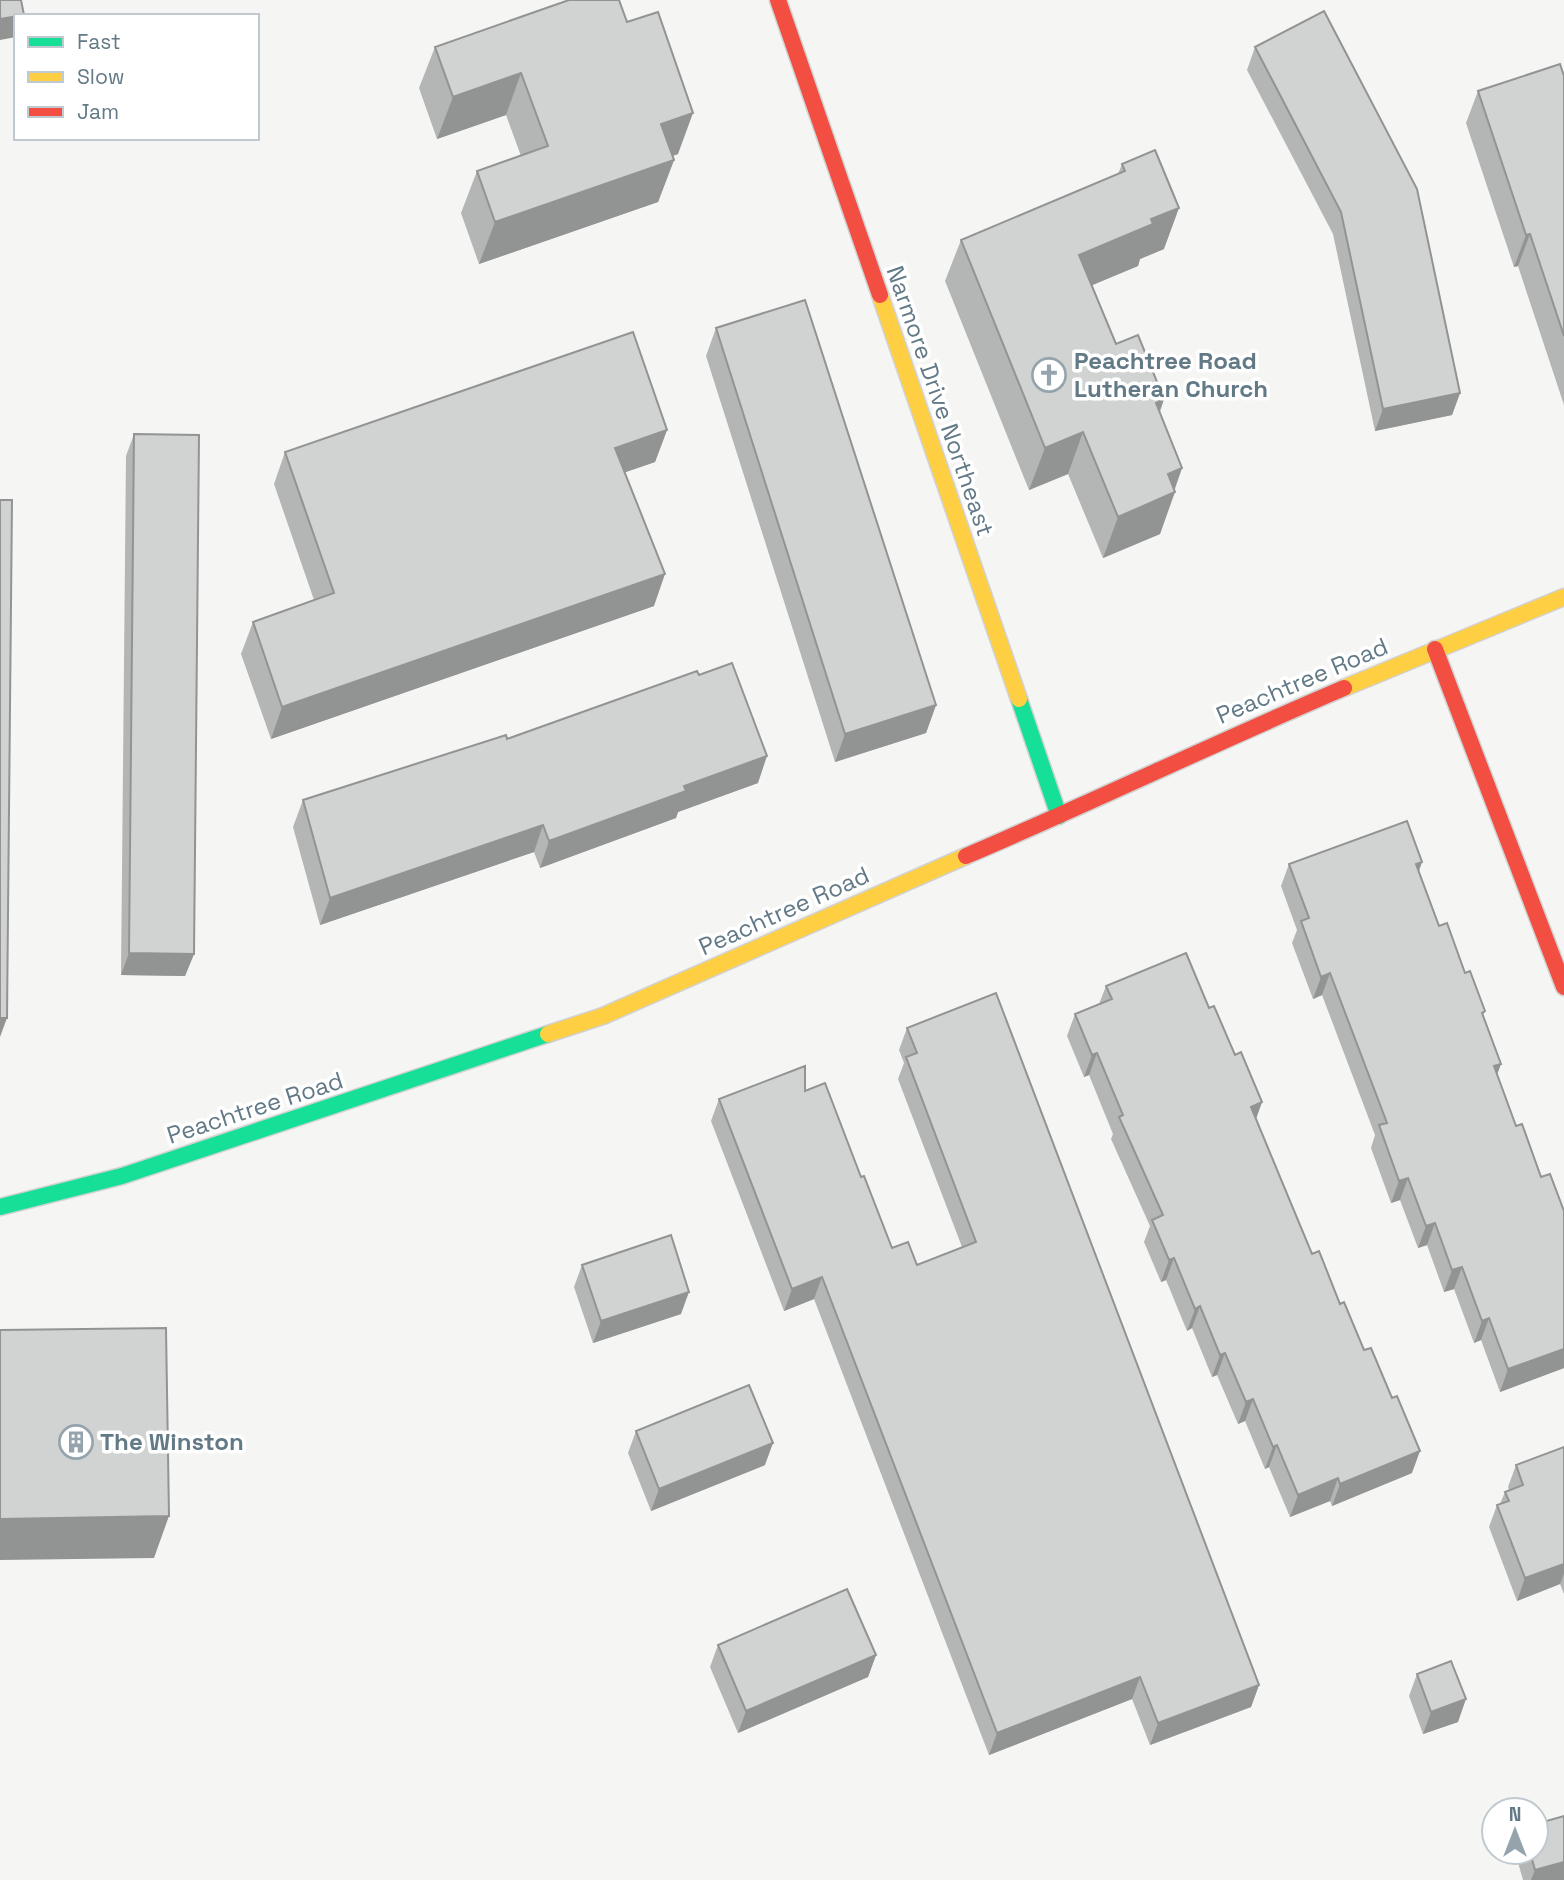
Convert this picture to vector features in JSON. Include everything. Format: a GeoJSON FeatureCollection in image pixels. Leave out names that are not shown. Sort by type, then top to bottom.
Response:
{"type":"FeatureCollection","features":[{"type":"Feature","properties":{"kind":"main road","name":"Narmore Drive Northeast"},"geometry":{"type":"LineString","coordinates":[[778,0],[1059,816]]}},
{"type":"Feature","properties":{"kind":"main road","name":"Peachtree Road"},"geometry":{"type":"LineString","coordinates":[[0,1207],[122,1175],[603,1016],[1059,816],[1230,736],[1564,597]]}},
{"type":"Feature","properties":{"kind":"main road"},"geometry":{"type":"LineString","coordinates":[[1435,649],[1564,987]]}},
{"type":"Feature","properties":{"kind":"building"},"geometry":{"type":"Polygon","coordinates":[[[0,0],[21,0],[24,14],[0,19],[0,0]]]}},
{"type":"Feature","properties":{"kind":"building"},"geometry":{"type":"Polygon","coordinates":[[[569,0],[619,0],[627,22],[658,12],[693,113],[661,124],[674,160],[495,222],[477,171],[548,146],[521,73],[453,97],[435,47],[569,0]]]}},
{"type":"Feature","properties":{"kind":"building"},"geometry":{"type":"Polygon","coordinates":[[[1324,11],[1417,189],[1460,393],[1383,409],[1341,212],[1255,47],[1324,11]]]}},
{"type":"Feature","properties":{"kind":"building"},"geometry":{"type":"Polygon","coordinates":[[[1560,64],[1564,76],[1564,336],[1530,234],[1526,235],[1478,91],[1560,64]]]}},
{"type":"Feature","properties":{"kind":"building","name":"Peachtree Road Lutheran Church"},"geometry":{"type":"Polygon","coordinates":[[[1155,150],[1179,208],[1151,219],[1153,224],[1079,255],[1116,344],[1138,335],[1164,399],[1156,403],[1182,468],[1168,474],[1175,492],[1118,517],[1083,432],[1045,448],[961,240],[1125,171],[1122,164],[1155,150]]]}},
{"type":"Feature","properties":{"kind":"building"},"geometry":{"type":"Polygon","coordinates":[[[805,300],[936,705],[845,734],[716,328],[805,300]]]}},
{"type":"Feature","properties":{"kind":"building"},"geometry":{"type":"Polygon","coordinates":[[[633,332],[667,430],[615,448],[665,574],[282,707],[253,622],[334,593],[285,452],[633,332]]]}},
{"type":"Feature","properties":{"kind":"building"},"geometry":{"type":"Polygon","coordinates":[[[134,434],[199,435],[194,954],[129,953],[134,434]]]}},
{"type":"Feature","properties":{"kind":"building"},"geometry":{"type":"Polygon","coordinates":[[[0,500],[12,500],[7,1018],[0,1018],[0,500]]]}},
{"type":"Feature","properties":{"kind":"building"},"geometry":{"type":"Polygon","coordinates":[[[732,663],[767,756],[684,786],[686,791],[549,841],[543,825],[330,898],[303,800],[506,735],[507,739],[697,671],[699,675],[732,663]]]}},
{"type":"Feature","properties":{"kind":"building"},"geometry":{"type":"Polygon","coordinates":[[[1407,821],[1422,862],[1416,864],[1439,926],[1447,923],[1465,973],[1470,971],[1485,1011],[1482,1013],[1501,1064],[1494,1066],[1516,1126],[1522,1124],[1541,1177],[1550,1174],[1564,1211],[1564,1349],[1508,1369],[1489,1318],[1482,1321],[1462,1267],[1452,1270],[1435,1223],[1426,1226],[1408,1178],[1399,1181],[1379,1125],[1387,1123],[1330,973],[1321,977],[1301,921],[1309,918],[1289,864],[1407,821]]]}},
{"type":"Feature","properties":{"kind":"building"},"geometry":{"type":"Polygon","coordinates":[[[1186,953],[1209,1008],[1214,1006],[1235,1055],[1241,1052],[1262,1102],[1251,1107],[1312,1254],[1319,1251],[1340,1304],[1344,1302],[1364,1350],[1371,1348],[1392,1398],[1397,1396],[1420,1451],[1340,1484],[1338,1478],[1298,1495],[1277,1445],[1273,1447],[1253,1399],[1246,1402],[1225,1353],[1220,1355],[1200,1306],[1195,1309],[1174,1258],[1169,1260],[1152,1220],[1163,1215],[1119,1117],[1123,1115],[1097,1053],[1092,1055],[1075,1014],[1112,999],[1106,986],[1186,953]]]}},
{"type":"Feature","properties":{"kind":"building"},"geometry":{"type":"Polygon","coordinates":[[[996,993],[1259,1685],[1158,1723],[1140,1677],[997,1733],[822,1277],[792,1289],[719,1099],[805,1066],[805,1091],[825,1083],[892,1248],[908,1242],[917,1265],[976,1242],[906,1057],[917,1053],[907,1028],[996,993]]]}},
{"type":"Feature","properties":{"kind":"building"},"geometry":{"type":"Polygon","coordinates":[[[671,1235],[689,1292],[601,1321],[582,1265],[671,1235]]]}},
{"type":"Feature","properties":{"kind":"building","name":"The Winston"},"geometry":{"type":"Polygon","coordinates":[[[166,1328],[169,1516],[0,1519],[0,1330],[166,1328]]]}},
{"type":"Feature","properties":{"kind":"building"},"geometry":{"type":"Polygon","coordinates":[[[749,1385],[773,1443],[659,1489],[636,1431],[749,1385]]]}},
{"type":"Feature","properties":{"kind":"building"},"geometry":{"type":"Polygon","coordinates":[[[1564,1447],[1564,1564],[1525,1578],[1497,1505],[1509,1501],[1505,1492],[1523,1485],[1516,1465],[1564,1447]]]}},
{"type":"Feature","properties":{"kind":"building"},"geometry":{"type":"Polygon","coordinates":[[[847,1589],[876,1655],[746,1711],[718,1645],[847,1589]]]}},
{"type":"Feature","properties":{"kind":"building"},"geometry":{"type":"Polygon","coordinates":[[[1451,1661],[1466,1699],[1431,1712],[1417,1674],[1451,1661]]]}},
{"type":"Feature","properties":{"kind":"building"},"geometry":{"type":"Polygon","coordinates":[[[1564,1816],[1564,1862],[1550,1866],[1550,1820],[1564,1816]]]}},
{"type":"Feature","properties":{"kind":"building"},"geometry":{"type":"Polygon","coordinates":[[[1534,1866],[1550,1866],[1535,1870],[1534,1866]]]}},
{"type":"Feature","properties":{"kind":"traffic: fast"},"geometry":{"type":"LineString","coordinates":[[1019,699],[1059,816]]}},
{"type":"Feature","properties":{"kind":"traffic: fast"},"geometry":{"type":"LineString","coordinates":[[0,1207],[122,1176],[548,1034]]}},
{"type":"Feature","properties":{"kind":"traffic: slow"},"geometry":{"type":"LineString","coordinates":[[880,295],[1019,699]]}},
{"type":"Feature","properties":{"kind":"traffic: slow"},"geometry":{"type":"LineString","coordinates":[[1344,688],[1564,597]]}},
{"type":"Feature","properties":{"kind":"traffic: slow"},"geometry":{"type":"LineString","coordinates":[[548,1034],[603,1016],[966,856]]}},
{"type":"Feature","properties":{"kind":"traffic: jam"},"geometry":{"type":"LineString","coordinates":[[778,0],[880,295]]}},
{"type":"Feature","properties":{"kind":"traffic: jam"},"geometry":{"type":"LineString","coordinates":[[1435,649],[1564,987]]}},
{"type":"Feature","properties":{"kind":"traffic: jam"},"geometry":{"type":"LineString","coordinates":[[966,856],[1344,688]]}},
{"type":"Feature","properties":{"kind":"place","name":"Peachtree Road Lutheran Church"},"geometry":{"type":"Point","coordinates":[1049,375]}},
{"type":"Feature","properties":{"kind":"place","name":"The Winston"},"geometry":{"type":"Point","coordinates":[76,1442]}}]}
